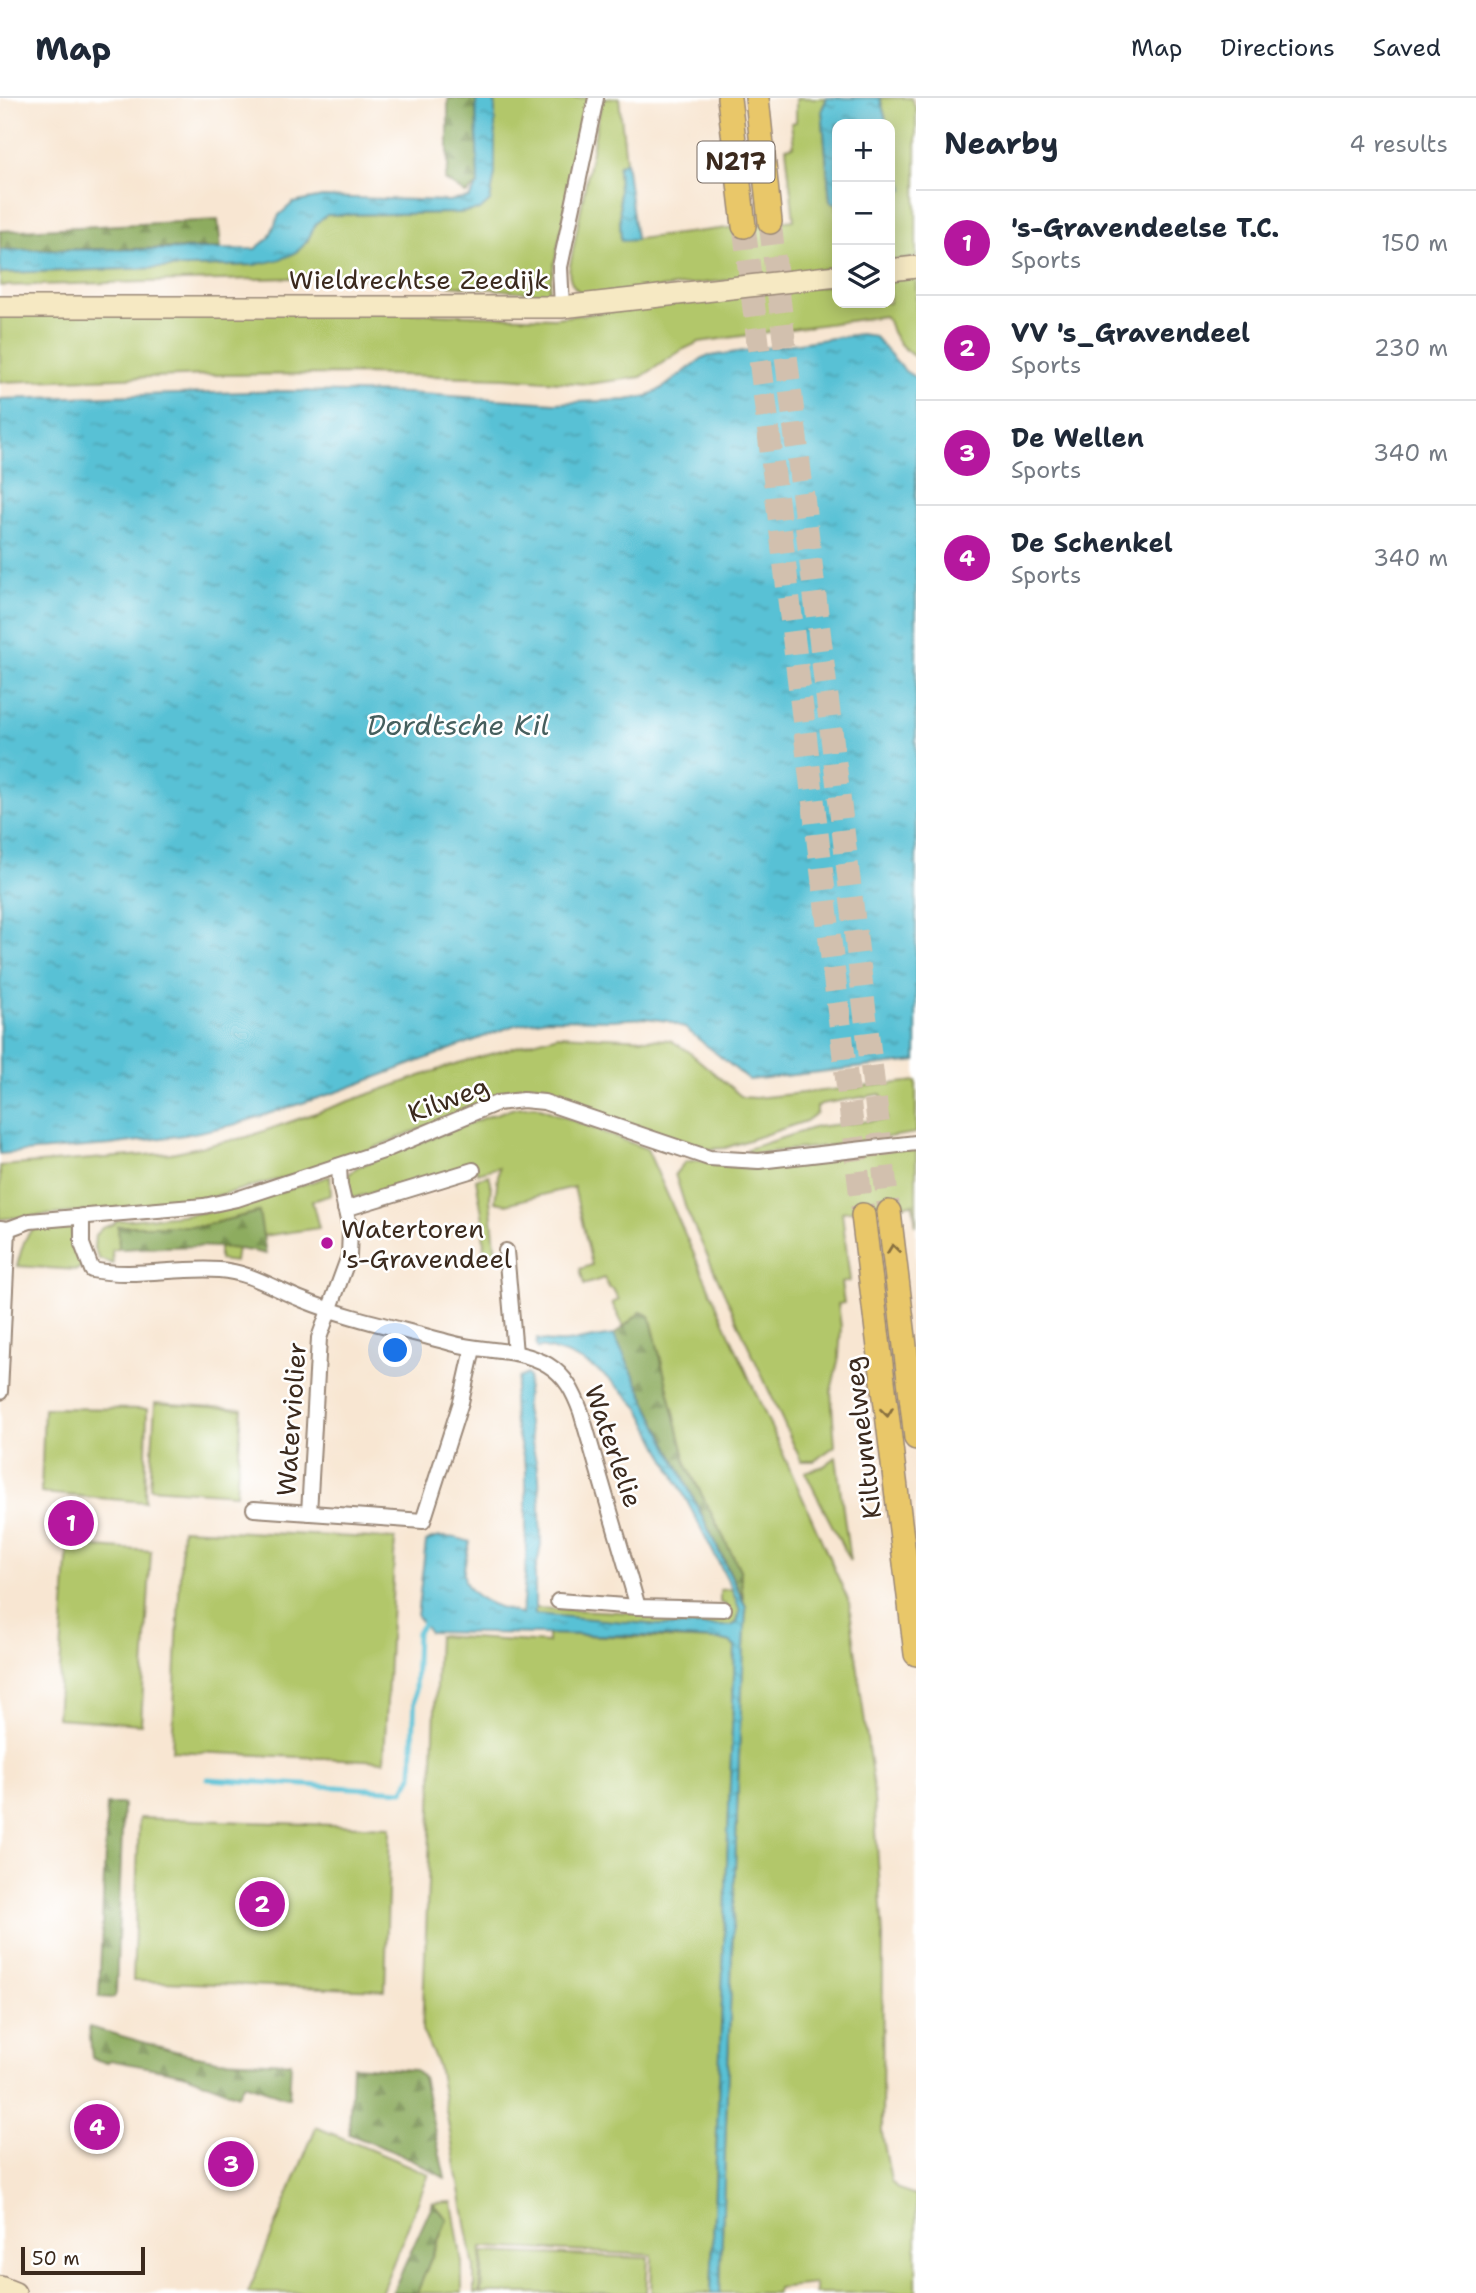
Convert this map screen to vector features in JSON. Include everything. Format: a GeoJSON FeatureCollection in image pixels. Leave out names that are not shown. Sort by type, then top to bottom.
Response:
{"type":"FeatureCollection","features":[{"type":"Feature","properties":{"kind":"main road","name":"N217"},"geometry":{"type":"LineString","coordinates":[[729,98],[744,226]]}},
{"type":"Feature","properties":{"kind":"main road","name":"N217"},"geometry":{"type":"LineString","coordinates":[[757,98],[770,222]]}},
{"type":"Feature","properties":{"kind":"main road","name":"Kiltunnelweg"},"geometry":{"type":"LineString","coordinates":[[889,1212],[916,1438]]}},
{"type":"Feature","properties":{"kind":"main road","name":"Kiltunnelweg"},"geometry":{"type":"LineString","coordinates":[[863,1215],[916,1654]]}},
{"type":"Feature","properties":{"kind":"street"},"geometry":{"type":"LineString","coordinates":[[562,307],[560,267],[596,98]]}},
{"type":"Feature","properties":{"kind":"street"},"geometry":{"type":"LineString","coordinates":[[895,269],[916,267]]}},
{"type":"Feature","properties":{"kind":"street","name":"Wieldrechtse Zeedijk"},"geometry":{"type":"LineString","coordinates":[[0,307],[562,307],[832,277]]}},
{"type":"Feature","properties":{"kind":"street","name":"Kilweg"},"geometry":{"type":"LineString","coordinates":[[4,1229],[30,1221],[204,1206],[237,1199],[383,1151],[497,1103],[523,1100],[544,1102],[709,1158],[759,1161],[916,1143]]}},
{"type":"Feature","properties":{"kind":"street","name":"Waterviolier"},"geometry":{"type":"LineString","coordinates":[[309,1513],[319,1338],[349,1256],[350,1229],[340,1185],[339,1166]]}},
{"type":"Feature","properties":{"kind":"street"},"geometry":{"type":"LineString","coordinates":[[345,1209],[473,1170]]}},
{"type":"Feature","properties":{"kind":"street"},"geometry":{"type":"LineString","coordinates":[[82,1216],[82,1244],[92,1270],[111,1274],[220,1270],[249,1274],[303,1300],[329,1308]]}},
{"type":"Feature","properties":{"kind":"street"},"geometry":{"type":"LineString","coordinates":[[0,1392],[4,1229]]}},
{"type":"Feature","properties":{"kind":"street"},"geometry":{"type":"LineString","coordinates":[[506,1251],[515,1353]]}},
{"type":"Feature","properties":{"kind":"street","name":"Waterlelie"},"geometry":{"type":"LineString","coordinates":[[329,1308],[473,1349],[515,1353],[548,1364],[565,1379],[573,1391],[607,1497],[638,1607]]}},
{"type":"Feature","properties":{"kind":"street","name":"Waterviolier"},"geometry":{"type":"LineString","coordinates":[[254,1509],[423,1521],[461,1402],[473,1349]]}},
{"type":"Feature","properties":{"kind":"street"},"geometry":{"type":"LineString","coordinates":[[558,1601],[638,1607],[724,1609]]}},
{"type":"Feature","properties":{"kind":"street"},"geometry":{"type":"LineString","coordinates":[[0,2287],[15,2293]]}},
{"type":"Feature","properties":{"kind":"green space"},"geometry":{"type":"Polygon","coordinates":[[[448,98],[476,98],[478,185],[466,194],[445,180],[448,168],[448,98]]]}},
{"type":"Feature","properties":{"kind":"green space"},"geometry":{"type":"Polygon","coordinates":[[[495,98],[589,98],[548,294],[328,277],[0,286],[0,273],[254,265],[307,242],[316,221],[327,215],[457,213],[480,210],[490,201],[495,173],[495,98]]]}},
{"type":"Feature","properties":{"kind":"green space"},"geometry":{"type":"Polygon","coordinates":[[[602,98],[619,98],[626,161],[618,166],[621,241],[794,220],[786,148],[794,146],[791,123],[796,122],[796,98],[827,98],[822,109],[832,202],[832,269],[587,296],[574,286],[569,271],[602,98]]]}},
{"type":"Feature","properties":{"kind":"green space"},"geometry":{"type":"Polygon","coordinates":[[[880,98],[911,98],[916,109],[916,258],[895,260],[895,194],[904,190],[895,155],[895,119],[886,119],[880,98]]]}},
{"type":"Feature","properties":{"kind":"green space"},"geometry":{"type":"Polygon","coordinates":[[[218,220],[221,248],[0,250],[0,231],[218,220]]]}},
{"type":"Feature","properties":{"kind":"green space"},"geometry":{"type":"Polygon","coordinates":[[[916,275],[916,358],[896,340],[884,316],[699,342],[641,377],[588,384],[505,378],[363,374],[211,375],[0,382],[0,307],[325,310],[554,318],[832,285],[832,308],[895,308],[895,277],[916,275]]]}},
{"type":"Feature","properties":{"kind":"green space"},"geometry":{"type":"Polygon","coordinates":[[[558,1035],[670,1040],[688,1051],[742,1097],[755,1098],[916,1081],[916,1133],[750,1154],[747,1149],[816,1127],[886,1119],[881,1094],[821,1104],[817,1107],[817,1113],[806,1121],[725,1148],[709,1149],[543,1096],[488,1100],[336,1164],[209,1198],[152,1206],[0,1219],[0,1166],[171,1153],[247,1137],[455,1064],[558,1035]]]}},
{"type":"Feature","properties":{"kind":"green space"},"geometry":{"type":"Polygon","coordinates":[[[535,1106],[647,1149],[849,1602],[873,1784],[883,1937],[882,2133],[891,2181],[898,2189],[916,2195],[916,2293],[815,2293],[815,2284],[777,2288],[777,2293],[720,2293],[746,1607],[740,1570],[687,1466],[650,1316],[641,1312],[624,1327],[612,1303],[619,1300],[604,1278],[584,1285],[580,1269],[592,1265],[574,1187],[506,1204],[495,1202],[499,1167],[477,1173],[475,1164],[357,1197],[351,1197],[347,1191],[348,1175],[357,1167],[486,1117],[515,1108],[535,1106]]]}},
{"type":"Feature","properties":{"kind":"green space"},"geometry":{"type":"Polygon","coordinates":[[[916,1145],[916,1226],[913,1204],[842,1212],[850,1281],[841,1283],[844,1303],[838,1304],[841,1327],[839,1357],[831,1391],[835,1446],[814,1461],[801,1461],[686,1209],[675,1174],[685,1162],[697,1160],[752,1169],[916,1145]]]}},
{"type":"Feature","properties":{"kind":"green space"},"geometry":{"type":"Polygon","coordinates":[[[489,1175],[496,1255],[484,1255],[483,1219],[476,1179],[489,1175]]]}},
{"type":"Feature","properties":{"kind":"green space"},"geometry":{"type":"Polygon","coordinates":[[[330,1176],[331,1195],[312,1201],[319,1228],[262,1236],[258,1212],[202,1226],[119,1227],[119,1249],[112,1250],[113,1264],[99,1259],[94,1248],[95,1235],[116,1221],[193,1214],[232,1207],[330,1176]]]}},
{"type":"Feature","properties":{"kind":"green space"},"geometry":{"type":"Polygon","coordinates":[[[259,1212],[266,1254],[211,1247],[119,1249],[118,1226],[202,1226],[259,1212]]]}},
{"type":"Feature","properties":{"kind":"green space"},"geometry":{"type":"Polygon","coordinates":[[[71,1224],[74,1247],[83,1265],[77,1270],[17,1266],[24,1242],[32,1231],[46,1226],[71,1224]]]}},
{"type":"Feature","properties":{"kind":"green space"},"geometry":{"type":"Polygon","coordinates":[[[219,1246],[237,1247],[235,1262],[219,1260],[219,1246]]]}},
{"type":"Feature","properties":{"kind":"green space"},"geometry":{"type":"Polygon","coordinates":[[[641,1312],[650,1316],[687,1466],[740,1570],[743,1599],[614,1335],[641,1312]]]}},
{"type":"Feature","properties":{"kind":"green space"},"geometry":{"type":"Polygon","coordinates":[[[155,1403],[242,1409],[236,1494],[150,1488],[155,1403]]]}},
{"type":"Feature","properties":{"kind":"green space"},"geometry":{"type":"Polygon","coordinates":[[[44,1408],[147,1409],[145,1502],[41,1493],[44,1408]]]}},
{"type":"Feature","properties":{"kind":"green space"},"geometry":{"type":"Polygon","coordinates":[[[836,1457],[850,1561],[805,1472],[824,1466],[836,1457]]]}},
{"type":"Feature","properties":{"kind":"green space"},"geometry":{"type":"Polygon","coordinates":[[[182,1529],[395,1539],[384,1761],[172,1751],[182,1529]]]}},
{"type":"Feature","properties":{"kind":"green space"},"geometry":{"type":"Polygon","coordinates":[[[68,1545],[151,1551],[141,1724],[57,1718],[68,1545]]]}},
{"type":"Feature","properties":{"kind":"green space"},"geometry":{"type":"Polygon","coordinates":[[[732,1589],[740,1611],[737,1623],[731,1626],[670,1626],[534,1615],[535,1608],[725,1617],[725,1604],[720,1603],[720,1590],[732,1589]]]}},
{"type":"Feature","properties":{"kind":"green space"},"geometry":{"type":"Polygon","coordinates":[[[548,1634],[719,1640],[735,1647],[711,2293],[651,2293],[652,2255],[482,2247],[479,2293],[474,2293],[474,2268],[438,2066],[422,2030],[438,1636],[548,1643],[548,1634]]]}},
{"type":"Feature","properties":{"kind":"green space"},"geometry":{"type":"Polygon","coordinates":[[[107,1804],[123,1804],[114,1998],[99,1997],[107,1804]]]}},
{"type":"Feature","properties":{"kind":"green space"},"geometry":{"type":"Polygon","coordinates":[[[139,1818],[390,1827],[385,1990],[133,1981],[139,1818]]]}},
{"type":"Feature","properties":{"kind":"green space"},"geometry":{"type":"Polygon","coordinates":[[[89,2027],[217,2060],[291,2063],[289,2098],[244,2083],[238,2095],[183,2074],[110,2060],[107,2063],[92,2058],[89,2027]]]}},
{"type":"Feature","properties":{"kind":"green space"},"geometry":{"type":"Polygon","coordinates":[[[352,2066],[413,2070],[423,2077],[445,2178],[409,2158],[349,2134],[352,2066]]]}},
{"type":"Feature","properties":{"kind":"green space"},"geometry":{"type":"Polygon","coordinates":[[[316,2127],[429,2174],[381,2293],[248,2293],[316,2127]]]}},
{"type":"Feature","properties":{"kind":"green space"},"geometry":{"type":"Polygon","coordinates":[[[452,2202],[462,2262],[462,2293],[417,2293],[447,2219],[433,2203],[452,2202]]]}},
{"type":"Feature","properties":{"kind":"green space"},"geometry":{"type":"Polygon","coordinates":[[[433,2203],[447,2219],[417,2293],[392,2293],[433,2203]]]}},
{"type":"Feature","properties":{"kind":"green space"},"geometry":{"type":"Polygon","coordinates":[[[483,2252],[648,2258],[646,2293],[481,2293],[483,2252]]]}},
{"type":"Feature","properties":{"kind":"water"},"geometry":{"type":"Polygon","coordinates":[[[476,98],[495,98],[495,173],[490,201],[480,210],[457,213],[327,215],[316,224],[306,242],[296,252],[254,265],[0,273],[0,250],[255,249],[269,238],[279,215],[293,203],[322,197],[449,201],[469,198],[478,185],[476,98]]]}},
{"type":"Feature","properties":{"kind":"water"},"geometry":{"type":"Polygon","coordinates":[[[827,98],[880,98],[886,119],[832,119],[832,203],[830,201],[822,109],[827,98]]]}},
{"type":"Feature","properties":{"kind":"water"},"geometry":{"type":"Polygon","coordinates":[[[895,155],[904,190],[895,194],[895,155]]]}},
{"type":"Feature","properties":{"kind":"water"},"geometry":{"type":"Polygon","coordinates":[[[626,161],[636,240],[621,241],[618,166],[626,161]]]}},
{"type":"Feature","properties":{"kind":"water","name":"Dordtsche Kil"},"geometry":{"type":"Polygon","coordinates":[[[860,334],[874,336],[905,371],[916,378],[916,1061],[749,1080],[685,1028],[668,1021],[645,1018],[547,1019],[515,1025],[340,1091],[233,1125],[110,1145],[0,1154],[0,399],[288,391],[406,393],[554,403],[626,400],[648,396],[704,357],[860,334]]]}},
{"type":"Feature","properties":{"kind":"water"},"geometry":{"type":"Polygon","coordinates":[[[614,1335],[746,1607],[720,2293],[711,2293],[735,1647],[719,1640],[647,1636],[429,1632],[417,1616],[426,1542],[442,1537],[470,1542],[464,1575],[471,1591],[487,1602],[522,1614],[526,1563],[526,1468],[514,1420],[513,1397],[519,1378],[527,1374],[529,1377],[525,1409],[539,1476],[541,1545],[535,1573],[535,1614],[670,1626],[731,1626],[737,1623],[740,1611],[732,1589],[640,1409],[595,1369],[570,1356],[540,1347],[538,1349],[536,1346],[537,1339],[566,1342],[614,1335]]]}},
{"type":"Feature","properties":{"kind":"waterway"},"geometry":{"type":"LineString","coordinates":[[208,1779],[403,1791],[412,1776],[417,1632],[423,1624],[427,1624]]}},
{"type":"Feature","properties":{"kind":"tunnel"},"geometry":{"type":"LineString","coordinates":[[770,222],[889,1212]]}},
{"type":"Feature","properties":{"kind":"tunnel"},"geometry":{"type":"LineString","coordinates":[[744,226],[863,1215]]}},
{"type":"Feature","properties":{"kind":"place","name":"Watertoren 's-Gravendeel"},"geometry":{"type":"Point","coordinates":[327,1243]}},
{"type":"Feature","properties":{"kind":"place","name":"'s-Gravendeelse T.C."},"geometry":{"type":"Point","coordinates":[71,1523]}},
{"type":"Feature","properties":{"kind":"place","name":"VV 's_Gravendeel"},"geometry":{"type":"Point","coordinates":[262,1904]}},
{"type":"Feature","properties":{"kind":"place","name":"De Schenkel"},"geometry":{"type":"Point","coordinates":[97,2127]}},
{"type":"Feature","properties":{"kind":"place","name":"De Wellen"},"geometry":{"type":"Point","coordinates":[231,2164]}}]}
